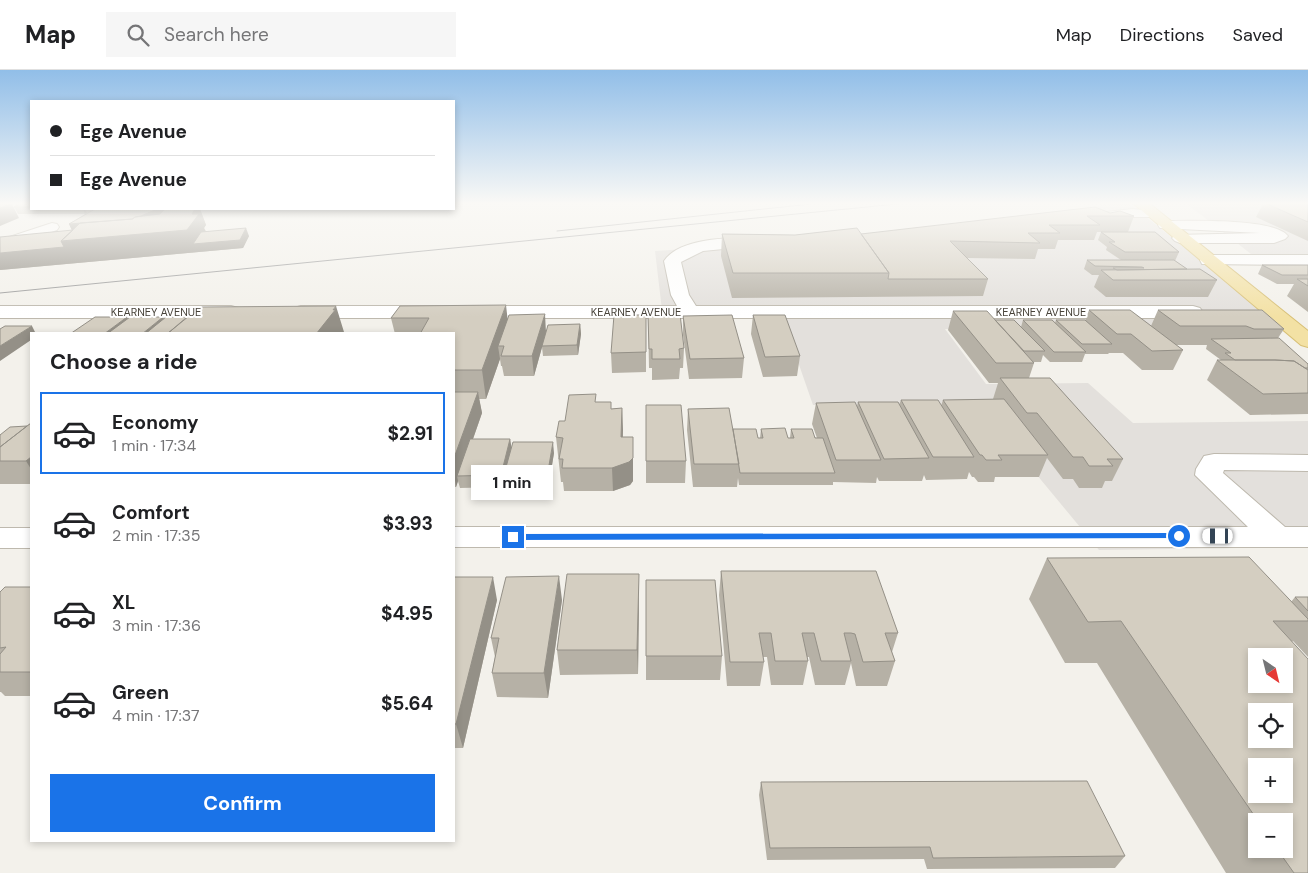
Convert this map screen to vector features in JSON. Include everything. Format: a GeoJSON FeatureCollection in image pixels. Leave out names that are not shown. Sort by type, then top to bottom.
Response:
{"type":"FeatureCollection","features":[{"type":"Feature","properties":{"kind":"main road"},"geometry":{"type":"LineString","coordinates":[[1184,241],[1308,341]]}},
{"type":"Feature","properties":{"kind":"street"},"geometry":{"type":"LineString","coordinates":[[690,312],[680,295],[672,261],[679,253],[696,247],[772,242]]}},
{"type":"Feature","properties":{"kind":"street"},"geometry":{"type":"LineString","coordinates":[[1208,260],[1308,260]]}},
{"type":"Feature","properties":{"kind":"street","name":"KEARNEY AVENUE"},"geometry":{"type":"LineString","coordinates":[[0,312],[250,312]]}},
{"type":"Feature","properties":{"kind":"street","name":"KEARNEY AVENUE"},"geometry":{"type":"LineString","coordinates":[[280,312],[1214,312]]}},
{"type":"Feature","properties":{"kind":"street"},"geometry":{"type":"LineString","coordinates":[[1243,312],[1271,312]]}},
{"type":"Feature","properties":{"kind":"street"},"geometry":{"type":"LineString","coordinates":[[1277,536],[1209,475],[1210,469],[1214,462],[1308,463]]}},
{"type":"Feature","properties":{"kind":"street"},"geometry":{"type":"LineString","coordinates":[[455,537],[1308,537]]}},
{"type":"Feature","properties":{"kind":"street"},"geometry":{"type":"LineString","coordinates":[[0,538],[30,538]]}},
{"type":"Feature","properties":{"kind":"shaded area"},"geometry":{"type":"Polygon","coordinates":[[[802,241],[1177,241],[1282,326],[945,329],[986,384],[1088,383],[1133,423],[1308,421],[1308,547],[1099,550],[979,405],[813,405],[780,310],[662,310],[655,251],[802,241]]]}},
{"type":"Feature","properties":{"kind":"shaded area"},"geometry":{"type":"Polygon","coordinates":[[[1235,241],[1308,241],[1308,261],[1260,261],[1235,241]]]}},
{"type":"Feature","properties":{"kind":"building"},"geometry":{"type":"Polygon","coordinates":[[[0,241],[61,241],[64,247],[0,253],[0,241]]]}},
{"type":"Feature","properties":{"kind":"building"},"geometry":{"type":"Polygon","coordinates":[[[195,241],[223,241],[193,244],[195,241]]]}},
{"type":"Feature","properties":{"kind":"building"},"geometry":{"type":"Polygon","coordinates":[[[724,241],[867,241],[889,273],[733,273],[724,241]]]}},
{"type":"Feature","properties":{"kind":"building"},"geometry":{"type":"Polygon","coordinates":[[[866,241],[950,241],[988,279],[888,279],[889,273],[866,241]]]}},
{"type":"Feature","properties":{"kind":"building"},"geometry":{"type":"Polygon","coordinates":[[[971,241],[1038,241],[1040,243],[971,241]]]}},
{"type":"Feature","properties":{"kind":"building"},"geometry":{"type":"Polygon","coordinates":[[[1166,241],[1179,252],[1125,252],[1109,242],[1166,241]]]}},
{"type":"Feature","properties":{"kind":"building"},"geometry":{"type":"Polygon","coordinates":[[[1087,260],[1174,260],[1187,269],[1117,270],[1113,268],[1144,268],[1095,266],[1087,260]]]}},
{"type":"Feature","properties":{"kind":"building"},"geometry":{"type":"Polygon","coordinates":[[[1262,265],[1308,265],[1308,275],[1282,275],[1262,265]]]}},
{"type":"Feature","properties":{"kind":"building"},"geometry":{"type":"Polygon","coordinates":[[[1200,269],[1217,280],[1113,280],[1101,270],[1200,269]]]}},
{"type":"Feature","properties":{"kind":"building"},"geometry":{"type":"Polygon","coordinates":[[[1297,279],[1308,279],[1308,286],[1297,279]]]}},
{"type":"Feature","properties":{"kind":"building"},"geometry":{"type":"Polygon","coordinates":[[[506,305],[482,370],[455,370],[455,332],[421,332],[429,318],[391,318],[400,306],[506,305]]]}},
{"type":"Feature","properties":{"kind":"building"},"geometry":{"type":"Polygon","coordinates":[[[336,306],[333,310],[336,309],[318,332],[169,332],[200,307],[336,306]]]}},
{"type":"Feature","properties":{"kind":"building"},"geometry":{"type":"Polygon","coordinates":[[[1089,310],[1130,310],[1183,350],[1152,351],[1131,334],[1117,334],[1089,310]]]}},
{"type":"Feature","properties":{"kind":"building"},"geometry":{"type":"Polygon","coordinates":[[[1158,310],[1262,310],[1284,329],[1254,329],[1246,326],[1180,326],[1158,310]]]}},
{"type":"Feature","properties":{"kind":"building"},"geometry":{"type":"Polygon","coordinates":[[[953,311],[987,311],[1034,363],[996,363],[953,311]]]}},
{"type":"Feature","properties":{"kind":"building"},"geometry":{"type":"Polygon","coordinates":[[[545,314],[532,356],[501,356],[504,346],[498,346],[509,315],[545,314]]]}},
{"type":"Feature","properties":{"kind":"building"},"geometry":{"type":"Polygon","coordinates":[[[680,314],[684,348],[679,349],[680,359],[652,359],[652,349],[649,349],[648,316],[680,314]]]}},
{"type":"Feature","properties":{"kind":"building"},"geometry":{"type":"Polygon","coordinates":[[[614,315],[646,315],[646,352],[611,353],[614,315]]]}},
{"type":"Feature","properties":{"kind":"building"},"geometry":{"type":"Polygon","coordinates":[[[732,315],[744,358],[690,359],[683,316],[732,315]]]}},
{"type":"Feature","properties":{"kind":"building"},"geometry":{"type":"Polygon","coordinates":[[[753,315],[785,315],[800,356],[765,357],[753,315]]]}},
{"type":"Feature","properties":{"kind":"building"},"geometry":{"type":"Polygon","coordinates":[[[95,317],[127,317],[107,332],[73,332],[95,317]]]}},
{"type":"Feature","properties":{"kind":"building"},"geometry":{"type":"Polygon","coordinates":[[[130,317],[163,317],[144,332],[110,332],[130,317]]]}},
{"type":"Feature","properties":{"kind":"building"},"geometry":{"type":"Polygon","coordinates":[[[166,317],[187,317],[169,332],[147,332],[166,317]]]}},
{"type":"Feature","properties":{"kind":"building"},"geometry":{"type":"Polygon","coordinates":[[[995,320],[1014,320],[1045,351],[1024,351],[995,320]]]}},
{"type":"Feature","properties":{"kind":"building"},"geometry":{"type":"Polygon","coordinates":[[[1023,320],[1052,320],[1086,352],[1054,352],[1023,320]]]}},
{"type":"Feature","properties":{"kind":"building"},"geometry":{"type":"Polygon","coordinates":[[[1056,320],[1085,320],[1112,344],[1082,344],[1056,320]]]}},
{"type":"Feature","properties":{"kind":"building"},"geometry":{"type":"Polygon","coordinates":[[[580,324],[577,345],[542,346],[548,325],[580,324]]]}},
{"type":"Feature","properties":{"kind":"building"},"geometry":{"type":"Polygon","coordinates":[[[5,326],[32,326],[0,346],[0,329],[5,326]]]}},
{"type":"Feature","properties":{"kind":"building"},"geometry":{"type":"Polygon","coordinates":[[[1279,338],[1308,364],[1308,368],[1294,361],[1235,360],[1225,353],[1231,353],[1211,339],[1279,338]]]}},
{"type":"Feature","properties":{"kind":"building"},"geometry":{"type":"Polygon","coordinates":[[[1217,360],[1294,361],[1308,370],[1308,393],[1263,394],[1217,360]]]}},
{"type":"Feature","properties":{"kind":"building"},"geometry":{"type":"Polygon","coordinates":[[[1000,378],[1050,378],[1123,459],[1107,459],[1113,466],[1089,466],[1083,457],[1073,457],[1037,413],[1027,413],[1000,378]]]}},
{"type":"Feature","properties":{"kind":"building"},"geometry":{"type":"Polygon","coordinates":[[[455,392],[478,392],[455,455],[455,392]]]}},
{"type":"Feature","properties":{"kind":"building"},"geometry":{"type":"Polygon","coordinates":[[[596,394],[595,402],[611,402],[611,409],[622,408],[621,437],[633,437],[633,458],[629,462],[612,468],[562,468],[563,459],[559,459],[563,438],[556,437],[559,421],[565,421],[569,395],[596,394]]]}},
{"type":"Feature","properties":{"kind":"building"},"geometry":{"type":"Polygon","coordinates":[[[1004,399],[1048,455],[998,455],[1002,460],[986,460],[980,455],[943,400],[1004,399]]]}},
{"type":"Feature","properties":{"kind":"building"},"geometry":{"type":"Polygon","coordinates":[[[901,400],[938,400],[974,457],[933,457],[901,400]]]}},
{"type":"Feature","properties":{"kind":"building"},"geometry":{"type":"Polygon","coordinates":[[[855,402],[881,460],[836,460],[816,403],[855,402]]]}},
{"type":"Feature","properties":{"kind":"building"},"geometry":{"type":"Polygon","coordinates":[[[858,402],[898,402],[929,458],[884,459],[858,402]]]}},
{"type":"Feature","properties":{"kind":"building"},"geometry":{"type":"Polygon","coordinates":[[[646,405],[681,405],[686,461],[646,461],[646,405]]]}},
{"type":"Feature","properties":{"kind":"building"},"geometry":{"type":"Polygon","coordinates":[[[729,408],[739,464],[694,464],[688,409],[729,408]]]}},
{"type":"Feature","properties":{"kind":"building"},"geometry":{"type":"Polygon","coordinates":[[[30,424],[30,458],[26,461],[0,461],[0,447],[30,424]]]}},
{"type":"Feature","properties":{"kind":"building"},"geometry":{"type":"Polygon","coordinates":[[[27,426],[0,447],[0,435],[10,427],[27,426]]]}},
{"type":"Feature","properties":{"kind":"building"},"geometry":{"type":"Polygon","coordinates":[[[785,428],[788,438],[794,438],[791,429],[812,429],[815,438],[823,438],[835,473],[740,473],[733,429],[756,429],[758,438],[763,438],[761,429],[785,428]]]}},
{"type":"Feature","properties":{"kind":"building"},"geometry":{"type":"Polygon","coordinates":[[[470,439],[510,439],[501,475],[457,476],[470,439]]]}},
{"type":"Feature","properties":{"kind":"building"},"geometry":{"type":"Polygon","coordinates":[[[513,442],[553,442],[547,477],[503,478],[513,442]]]}},
{"type":"Feature","properties":{"kind":"building"},"geometry":{"type":"Polygon","coordinates":[[[1249,557],[1308,619],[1308,621],[1273,621],[1308,659],[1308,873],[1294,873],[1283,858],[1293,858],[1293,813],[1253,813],[1121,621],[1088,622],[1047,558],[1249,557]]]}},
{"type":"Feature","properties":{"kind":"building"},"geometry":{"type":"Polygon","coordinates":[[[721,571],[876,571],[898,633],[885,633],[895,661],[863,662],[855,634],[844,633],[851,661],[821,661],[814,633],[802,633],[808,661],[775,661],[771,633],[759,633],[764,662],[730,662],[721,571]]]}},
{"type":"Feature","properties":{"kind":"building"},"geometry":{"type":"Polygon","coordinates":[[[567,574],[639,574],[637,650],[557,650],[567,574]]]}},
{"type":"Feature","properties":{"kind":"building"},"geometry":{"type":"Polygon","coordinates":[[[559,576],[544,673],[492,673],[499,638],[491,638],[506,577],[559,576]]]}},
{"type":"Feature","properties":{"kind":"building"},"geometry":{"type":"Polygon","coordinates":[[[455,577],[493,577],[456,724],[455,577]]]}},
{"type":"Feature","properties":{"kind":"building"},"geometry":{"type":"Polygon","coordinates":[[[646,580],[715,580],[722,656],[646,656],[646,580]]]}},
{"type":"Feature","properties":{"kind":"building"},"geometry":{"type":"Polygon","coordinates":[[[5,587],[30,587],[30,672],[0,672],[0,654],[6,647],[0,648],[0,592],[5,587]]]}},
{"type":"Feature","properties":{"kind":"building"},"geometry":{"type":"Polygon","coordinates":[[[1295,597],[1308,597],[1308,611],[1295,597]]]}},
{"type":"Feature","properties":{"kind":"building"},"geometry":{"type":"Polygon","coordinates":[[[1087,781],[1125,856],[933,858],[930,847],[770,848],[761,782],[1087,781]]]}},
{"type":"Feature","properties":{"kind":"tram line"},"geometry":{"type":"LineString","coordinates":[[0,293],[519,241]]}},
{"type":"Feature","properties":{"kind":"route"},"geometry":{"type":"LineString","coordinates":[[513,537],[1179,536]]}}]}
